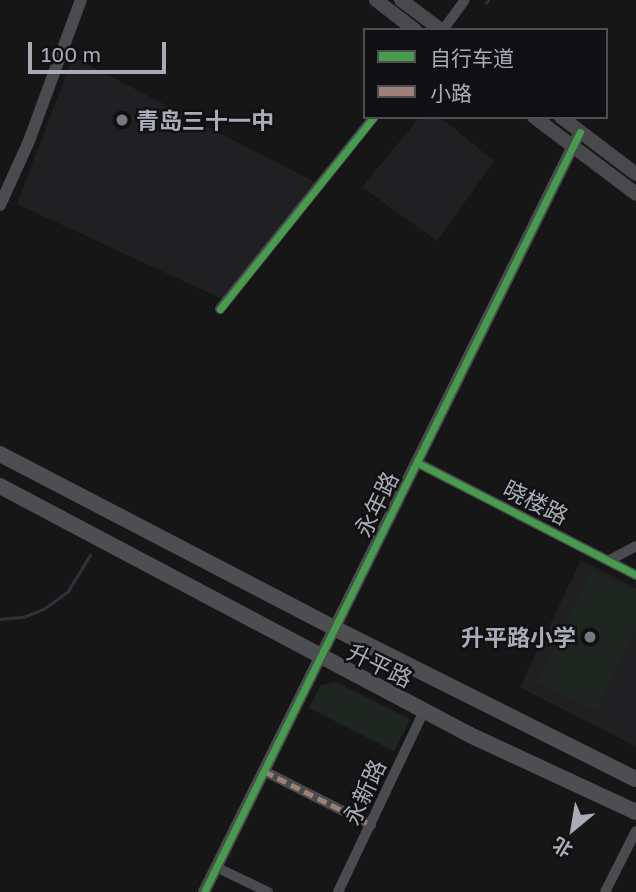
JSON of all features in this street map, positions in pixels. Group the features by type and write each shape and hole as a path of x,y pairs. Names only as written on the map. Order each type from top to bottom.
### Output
{"main road":[{"path":"376,0 412,28"},
{"path":"401,0 439,28"},
{"path":"537,119 636,194"},
{"path":"564,119 636,174"},
{"name":"升平路","path":"0,454 336,629 636,779"},
{"name":"升平路","path":"0,486 470,734 636,812"}],"street":[{"path":"0,205 29,141 80,0"},
{"path":"444,28 465,0"},
{"path":"220,309 372,119"},
{"name":"永年路","path":"204,892 580,132"},
{"name":"晓楼路","path":"418,463 636,575"},
{"path":"608,561 636,547"},
{"name":"永新路","path":"338,892 425,709"},
{"path":"264,771 370,825"},
{"path":"605,892 636,831"},
{"path":"216,867 268,892"}],"shaded area":[{"name":"青岛三十一中","path":"73,57 318,184 222,299 17,204"},
{"path":"418,119 442,119 494,161 437,241 362,187"},
{"name":"升平路小学","path":"581,560 636,588 636,747 520,687"},
{"path":"592,571 636,592 636,630 596,711 538,682"},
{"path":"336,682 410,719 394,751 309,708 321,685"}],"waterway":[{"path":"0,619 24,617 45,608 68,591 90,555"}],"marked path":[{"path":"264,771 371,825"}],"cycle path":[{"path":"220,309 372,119"},
{"path":"204,892 580,132"},
{"path":"418,463 636,575"}],"place":[{"name":"青岛三十一中","path":"122,120"},
{"name":"升平路小学","path":"590,637"}]}
